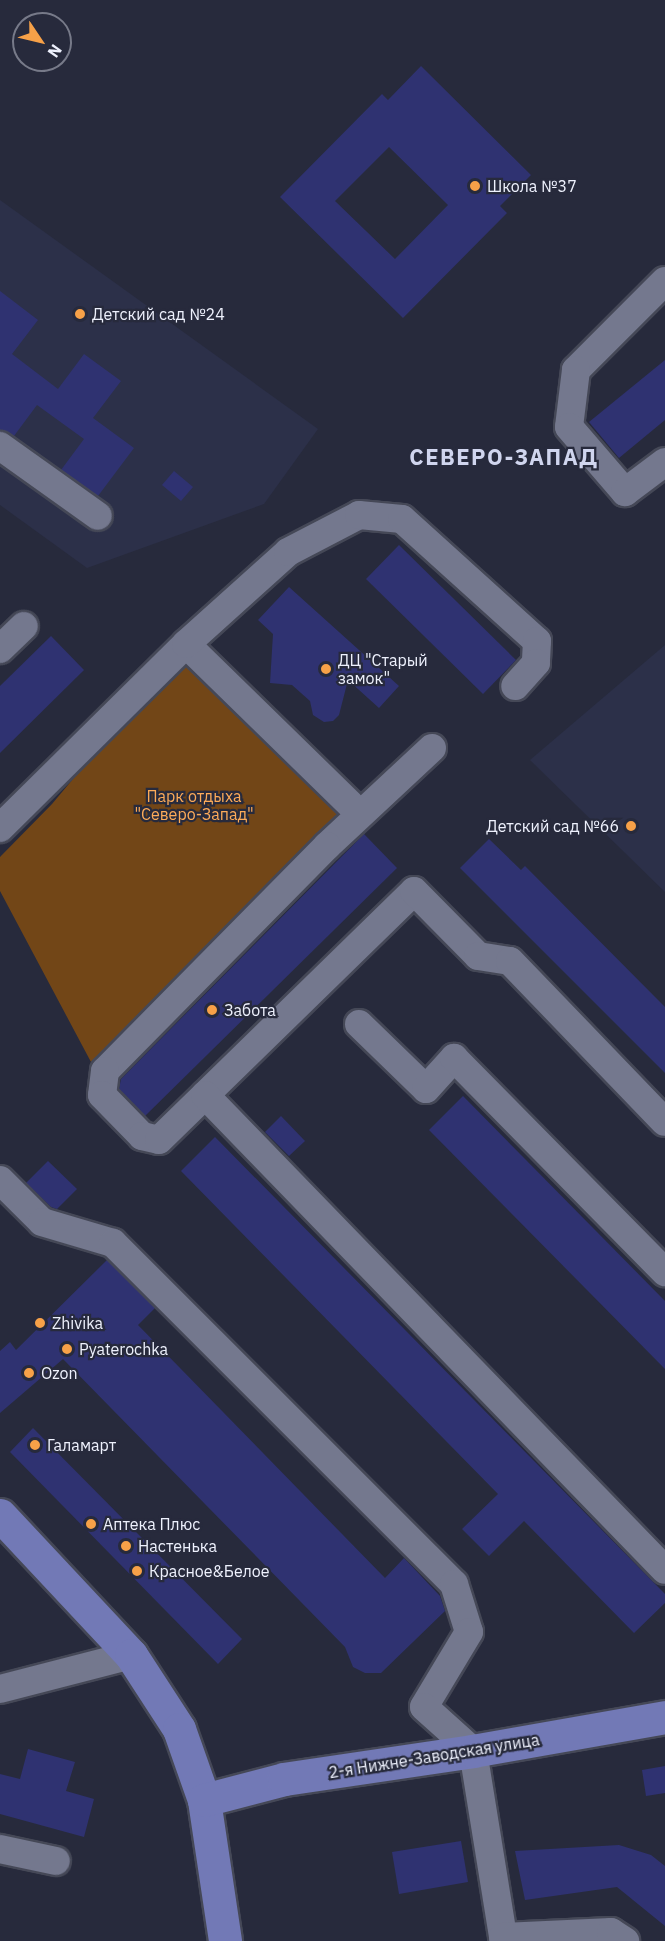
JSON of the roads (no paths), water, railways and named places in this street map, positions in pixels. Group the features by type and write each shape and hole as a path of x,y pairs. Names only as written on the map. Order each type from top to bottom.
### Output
{"main road":[{"path":"0,1515 132,1655 179,1729 204,1800 225,1941"},
{"name":"2-я Нижне-Заводская улица","path":"204,1800 284,1779 665,1717"}],"street":[{"path":"665,281 576,370 569,427 625,492 665,462"},
{"path":"0,446 98,516"},
{"path":"0,828 186,644 288,552 359,515 402,519 537,641 537,663 515,686"},
{"path":"0,649 24,626"},
{"path":"186,644 350,804"},
{"path":"432,748 327,846 105,1071 102,1095 142,1136 159,1140 414,891 478,956 510,961 665,1122"},
{"path":"359,1024 426,1089 454,1058 665,1272"},
{"path":"205,1095 665,1570"},
{"path":"0,1180 42,1222 113,1243 454,1584 469,1632 424,1707 473,1750 503,1937 612,1932 625,1941"},
{"path":"0,1689 132,1655"},
{"path":"0,1849 56,1861"}],"place":[{"name":"Школа №37","path":"475,186"},
{"name":"Детский сад №24","path":"80,314"},
{"name":"ДЦ \"Старый замок\"","path":"326,669"},
{"name":"Детский сад №66","path":"631,826"},
{"name":"Забота","path":"212,1010"},
{"name":"Zhivika","path":"40,1323"},
{"name":"Pyaterochka","path":"67,1349"},
{"name":"Ozon","path":"29,1373"},
{"name":"Галамарт","path":"35,1445"},
{"name":"Аптека Плюс","path":"91,1524"},
{"name":"Настенька","path":"126,1546"},
{"name":"Красное&Белое","path":"137,1571"}],"district":[{"name":"СЕВЕРО-ЗАПАД","path":"504,457"}],"park label":[{"name":"Парк отдыха \"Северо-Запад\"","path":"194,805"}]}
